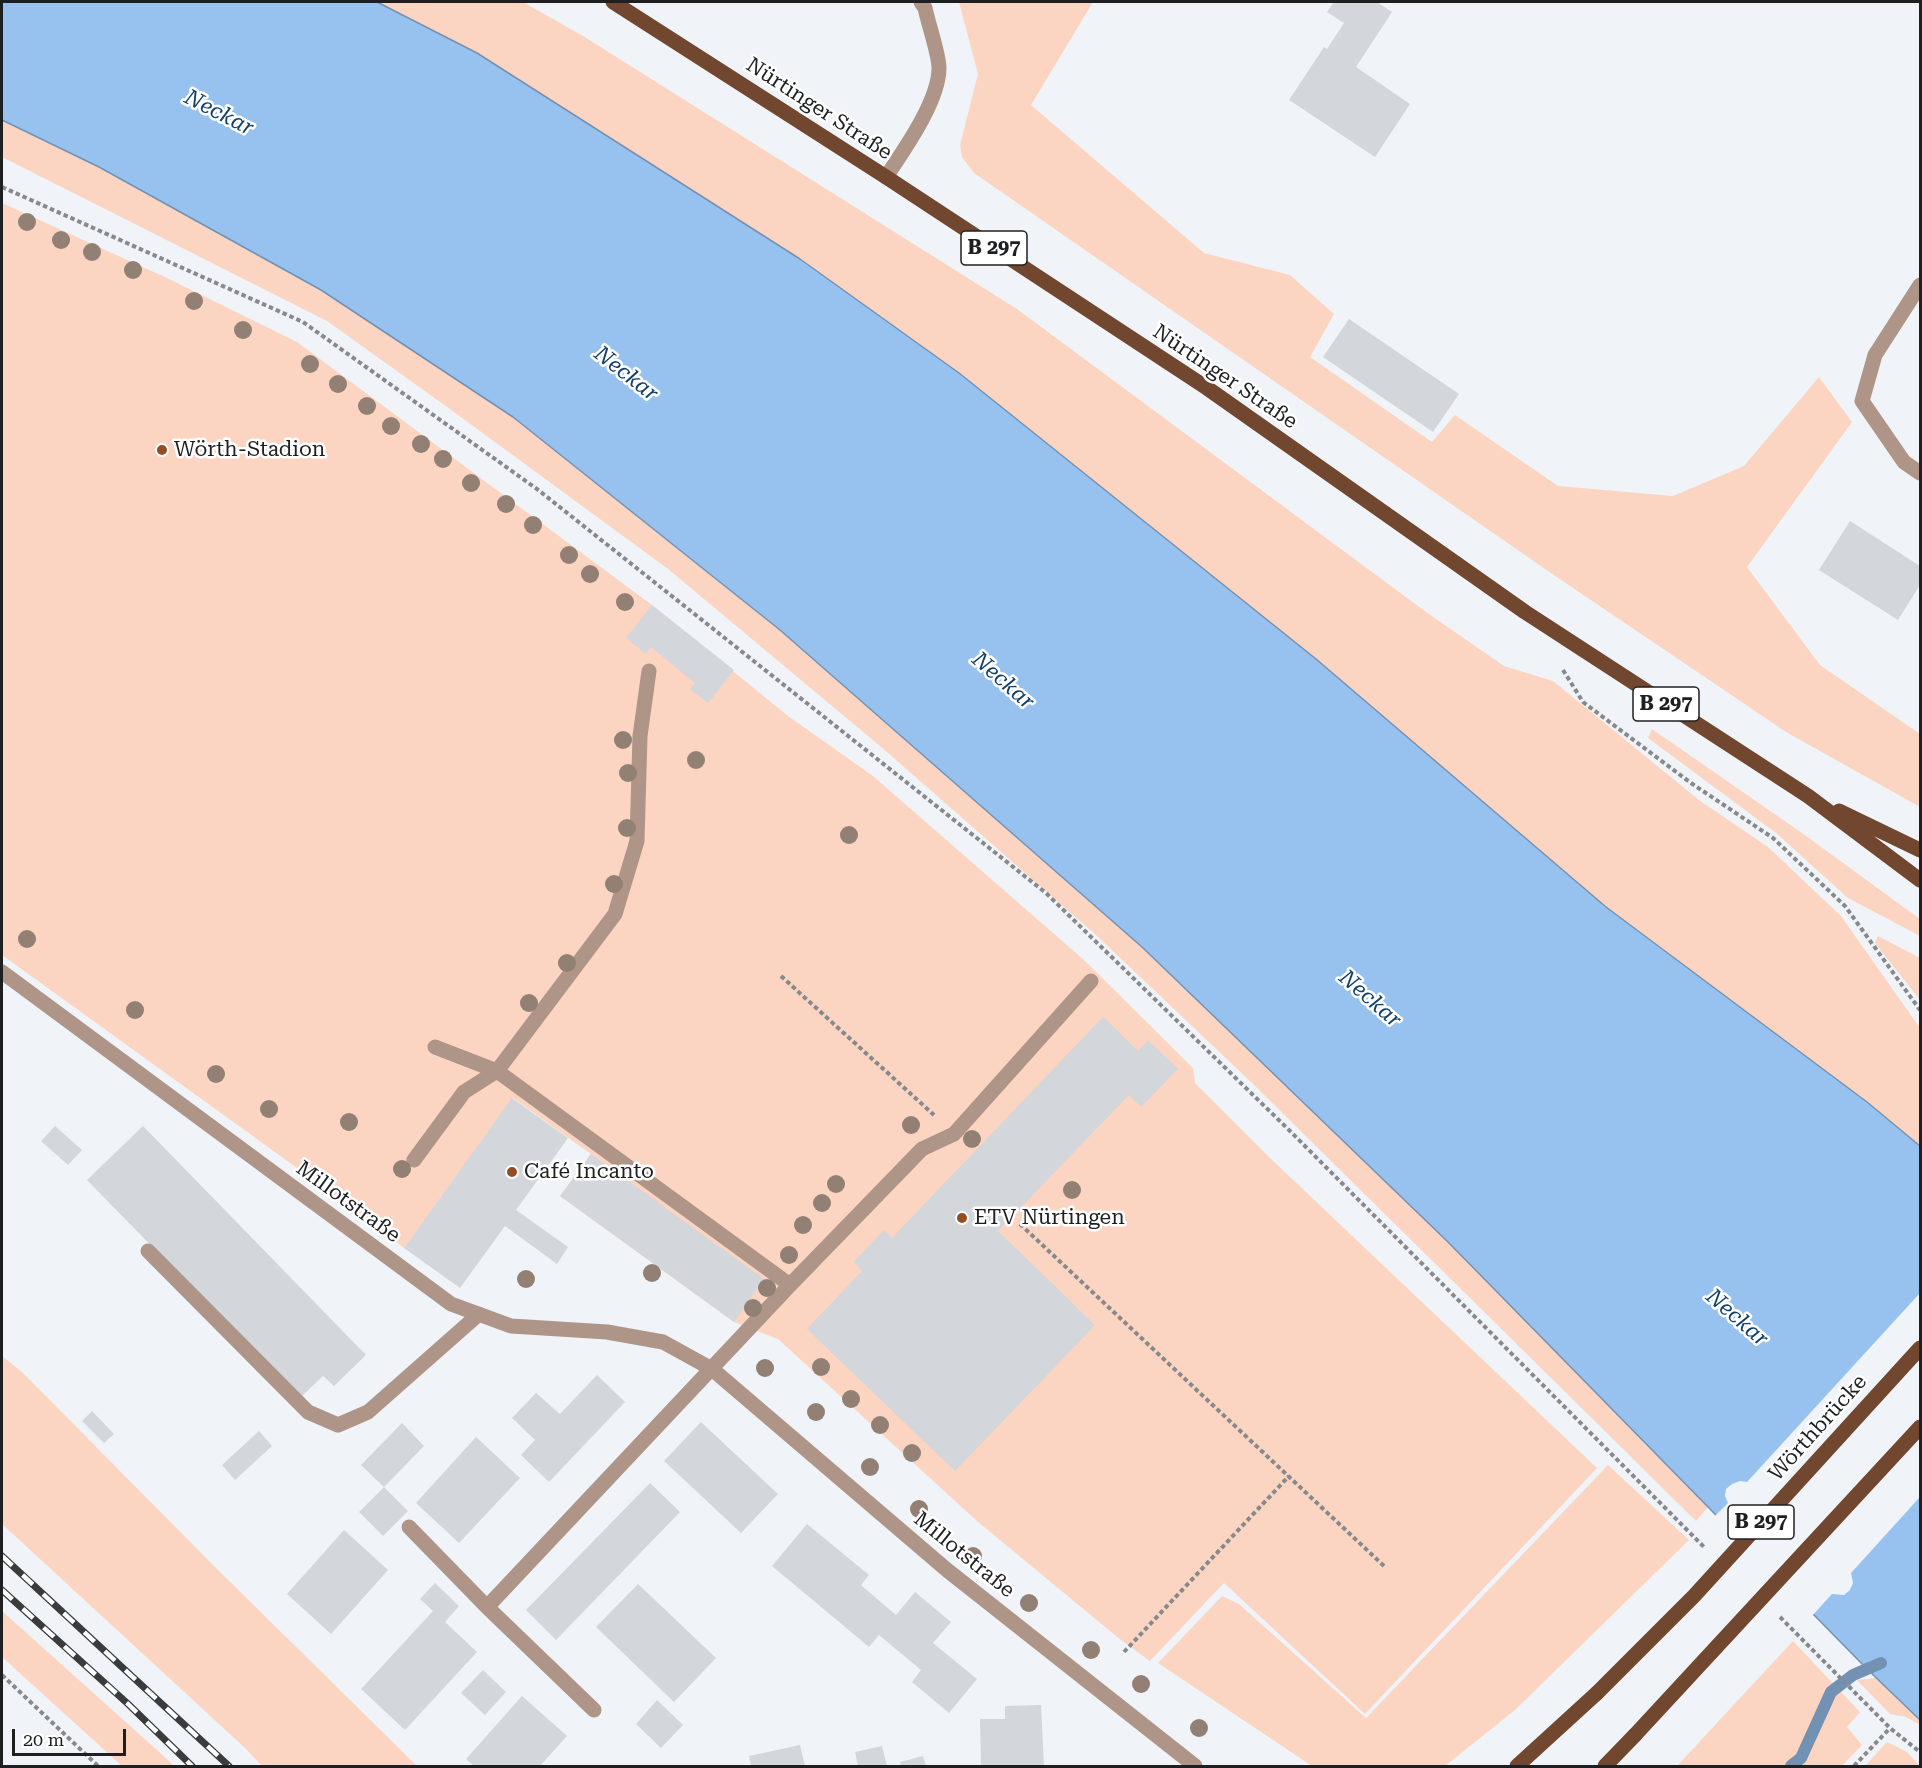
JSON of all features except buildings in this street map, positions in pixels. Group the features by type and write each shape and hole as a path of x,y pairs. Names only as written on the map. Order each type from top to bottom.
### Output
{"main road":[{"name":"Nürtinger Straße","path":"613,2 886,177 1207,388 1525,612 1808,796 1920,880"},
{"name":"Nürtinger Straße","path":"1808,796 1920,850"},
{"name":"Wörthbrücke","path":"1517,1767 1597,1693 1694,1596 1920,1348"},
{"name":"B 297","path":"1605,1767 1920,1427"}],"street":[{"path":"886,177 904,150 933,95 939,67 925,8 921,2"},
{"path":"1920,285 1875,355 1862,401 1904,462 1920,473"},
{"path":"414,1160 464,1092 497,1071 615,914 636,841 639,736 649,671"},
{"name":"Millotstraße","path":"2,972 451,1304 511,1326 607,1332 663,1342 712,1369 947,1570 1195,1767"},
{"path":"487,1607 790,1285 922,1149 954,1134 1091,981"},
{"path":"435,1047 497,1071 790,1285"},
{"path":"148,1251 308,1412 338,1425 368,1412 479,1314"},
{"path":"409,1527 487,1607 594,1710"}],"path":[{"path":"2,187 303,322 537,489 1037,885 1290,1131 1686,1530"},
{"path":"1557,662 1583,702 1691,783 1773,838 1845,906 1920,1010"},
{"path":"781,976 954,1134"},
{"path":"1020,1224 1384,1566"},
{"path":"1124,1652 1289,1476"},
{"path":"1798,1633 1890,1728 1920,1752"},
{"path":"2,1675 98,1767"},
{"path":"1854,1767 1890,1728"}],"shaded area":[{"path":"377,2 523,2 583,36 1017,309 1426,612 1504,666 1553,681 1699,800 1768,847 1841,916 1920,1028 1920,1146 1867,1102 1606,907 959,373 800,259 477,53"},
{"path":"959,2 1093,2 1031,105 1204,253 1290,275 1334,314 1310,357 1432,442 1455,415 1558,486 1673,496 1744,466 1819,377 1852,422 1747,567 1820,665 1920,734 1920,807 1786,732 1545,569 974,173 962,157 960,145 978,74"},
{"path":"2,120 99,167 321,290 513,417 780,630 1142,947 1448,1242 1708,1507 1696,1521 1250,1081 1096,935 880,746 668,569 327,321 2,157"},
{"path":"2,203 167,278 297,342 652,605 788,716 873,776 1084,960 1193,1068 1195,1083 1269,1157 1597,1468 1365,1714 1224,1583 1150,1661 1121,1640 978,1522 778,1339 734,1322 560,1196 591,1154 513,1098 404,1248 365,1217 2,955"},
{"path":"1652,729 1802,833 1920,919 1920,936 1848,898 1776,833 1648,738"},
{"path":"1878,936 1920,958 1920,1000 1875,943"},
{"path":"2,1356 22,1372 417,1766 262,1766 2,1524"},
{"path":"1608,1465 1689,1540 1515,1710 1445,1766 1312,1766 1158,1663 1222,1596 1239,1604 1366,1718"},
{"path":"2,1611 174,1766 122,1766 2,1657"},
{"path":"1793,1641 1860,1712 1847,1727 1862,1745 1842,1766 1677,1766"},
{"path":"1876,1678 1920,1720 1920,1725 1906,1717 1890,1714 1857,1680"},
{"path":"1887,1742 1907,1752 1920,1766 1865,1766"}],"water":[{"name":"Neckar","path":"2,2 377,2 477,53 800,259 959,373 1316,659 1606,907 1867,1102 1920,1146 1920,1720 1867,1669 1448,1242 1142,947 780,630 513,417 321,290 99,167 2,120"}],"pier":[{"path":"1920,1293 1920,1497 1851,1573 1853,1583 1850,1590 1844,1595 1832,1594 1811,1617 1714,1517 1728,1503 1725,1496 1726,1489 1740,1481 1747,1482"}],"waterway":[{"path":"1791,1766 1801,1758 1831,1692 1853,1675 1881,1663"}],"railway":[{"path":"2,1556 229,1766"},
{"path":"2,1590 127,1703 192,1766"}],"place":[{"name":"Wörth-Stadion","path":"162,450"},
{"name":"Café Incanto","path":"512,1172"},
{"name":"ETV Nürtingen","path":"962,1218"}]}
